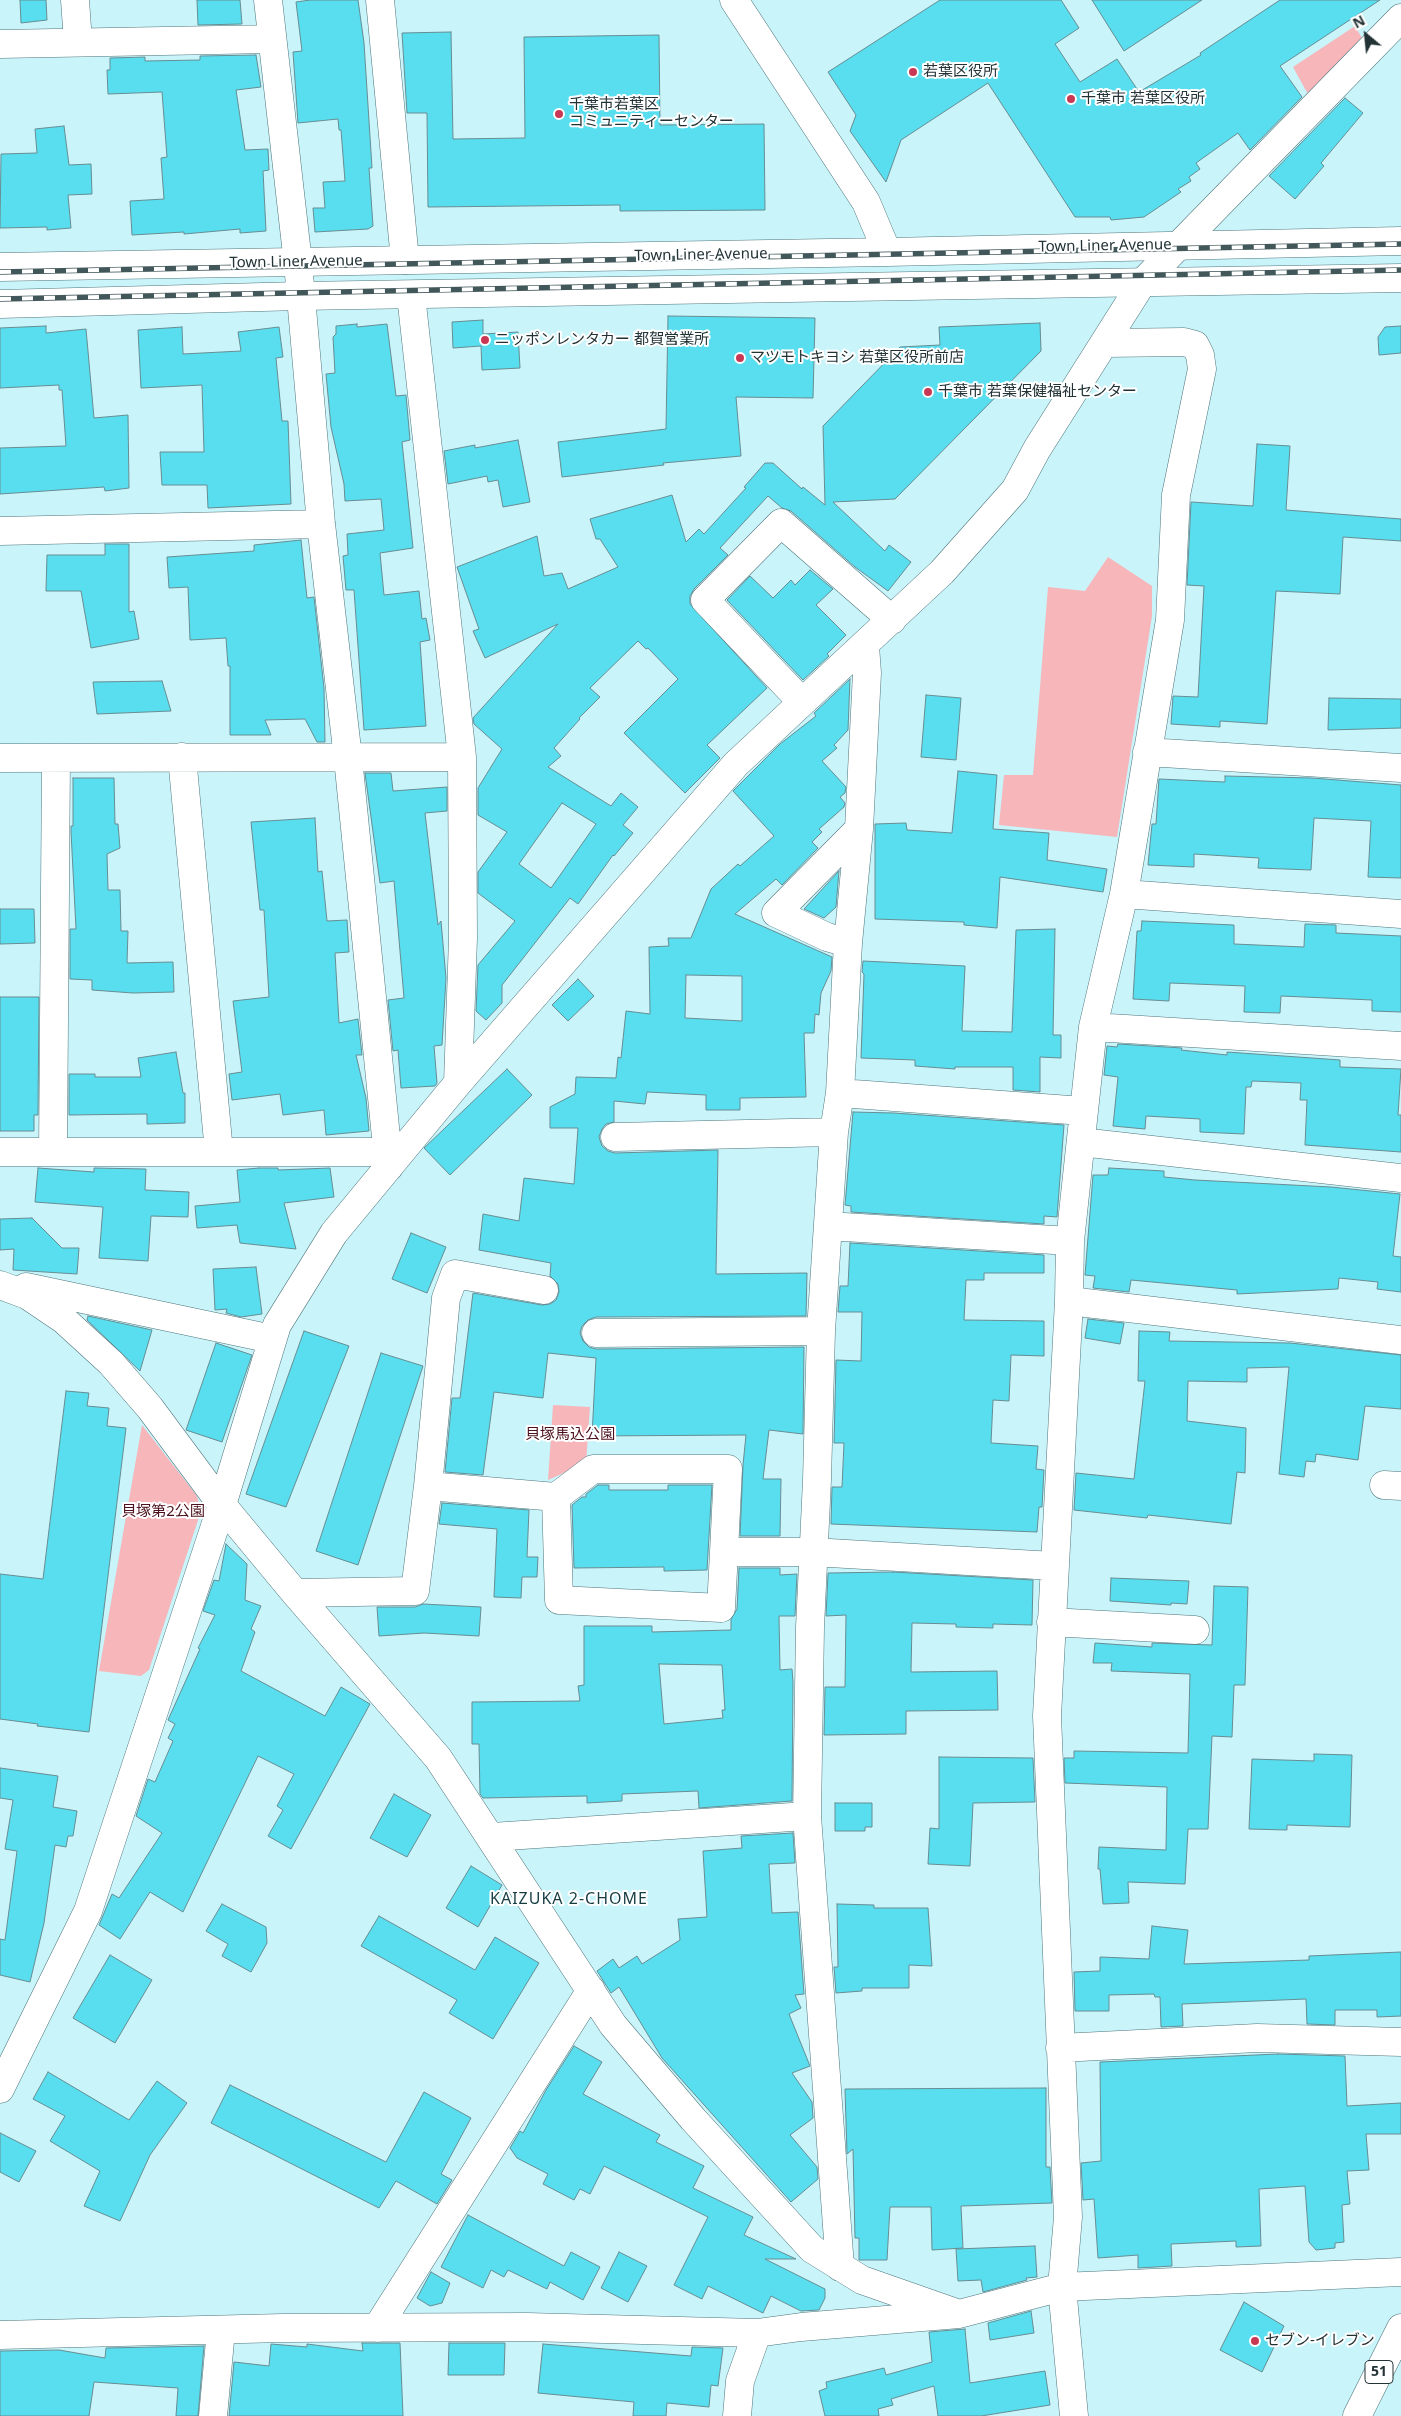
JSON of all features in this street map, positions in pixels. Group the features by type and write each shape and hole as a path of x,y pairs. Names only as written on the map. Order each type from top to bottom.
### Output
{"main road":[{"path":"74,0 78,42"},
{"path":"268,0 298,263 320,524 348,758 388,1160"},
{"path":"380,0 405,260"},
{"path":"734,0 866,202 887,252"},
{"path":"0,2089 88,1911 222,1505 277,1325 334,1233 388,1160 458,1083 736,764 865,646 942,572 1015,490 1037,449 1142,283 1401,18"},
{"path":"0,44 272,39"},
{"name":"Town Liner Avenue","path":"0,267 887,252 1401,240"},
{"path":"0,304 300,296 1401,278"},
{"path":"411,295 462,757 463,938 458,1083"},
{"path":"1074,2416 1062,2287 1068,2217 1046,1716 1070,1301 1070,1241 1093,1027 1124,894 1170,620 1176,495 1202,369 1200,355 1195,345 1190,343 1105,343"},
{"path":"802,702 705,600 781,523 892,620"},
{"path":"0,531 320,524"},
{"path":"840,2267 807,1816 812,1552 817,1480 821,1331 834,1132 840,1094 848,943 859,829 867,673 865,646"},
{"path":"1147,752 1401,768"},
{"path":"182,757 219,1152"},
{"path":"0,758 462,757"},
{"path":"53,1152 56,758"},
{"path":"848,943 828,937 776,914 859,829"},
{"path":"1124,894 1401,914"},
{"path":"1093,1027 1401,1046"},
{"path":"840,1094 1083,1112"},
{"path":"615,1137 834,1132"},
{"path":"1081,1142 1401,1178"},
{"path":"0,1152 219,1152 388,1160"},
{"path":"828,1226 1070,1241"},
{"path":"295,1593 415,1591 428,1486 446,1298 455,1274 544,1290"},
{"path":"0,1283 272,1339"},
{"path":"0,1283 27,1295 64,1320 111,1363 150,1408 222,1505 295,1593 438,1758 492,1836 613,2024 693,2119 812,2249 862,2280 959,2314"},
{"path":"1070,1301 1401,1340"},
{"path":"596,1333 821,1331"},
{"path":"428,1486 556,1497 593,1469 728,1468 721,1608 558,1600 556,1497"},
{"path":"724,1552 812,1552 1054,1566"},
{"path":"1051,1622 1195,1630"},
{"path":"492,1836 807,1816"},
{"path":"377,2328 591,1990"},
{"path":"1060,2048 1257,2038 1401,2042"},
{"path":"0,2335 527,2326 757,2333 802,2327 959,2314 1062,2287 1401,2272"},
{"name":"51","path":"1357,2416 1401,2328"},
{"path":"213,2416 221,2330"},
{"path":"737,2416 740,2381 757,2333"}],"green space":[{"path":"1355,26 1363,40 1309,96 1293,67"},
{"path":"1108,557 1152,586 1152,616 1117,837 999,825 1004,775 1033,775 1048,587 1085,591"},
{"name":"貝塚馬込公園","path":"553,1405 590,1407 586,1463 548,1480"},
{"name":"貝塚第2公園","path":"142,1425 197,1496 201,1511 149,1670 141,1676 99,1671"}],"building":[{"path":"20,0 46,0 47,20 21,23"},
{"path":"197,0 240,0 242,24 198,25"},
{"path":"310,0 358,0 364,43 372,168 369,168 373,226 368,229 315,232 313,208 325,208 323,182 345,181 341,130 339,130 338,119 298,123 293,52 302,51 296,2"},
{"path":"940,0 1061,0 1079,28 1055,44 1080,82 1117,59 1139,92 1201,55 1200,53 1280,0 1380,0 1280,66 1302,97 1250,150 1238,133 1196,163 1200,169 1189,177 1191,181 1178,189 1181,192 1144,217 1111,220 1110,217 1075,217 988,83 901,140 886,182 850,131 856,115 828,72"},
{"path":"1092,0 1202,0 1124,51"},
{"path":"451,32 453,139 525,138 524,37 659,35 660,125 764,124 765,210 620,211 620,205 428,207 427,113 407,113 402,33"},
{"path":"256,55 261,87 236,90 245,150 268,149 269,170 263,171 266,231 240,233 240,229 184,234 184,232 132,235 130,201 164,199 161,158 167,157 162,92 108,94 107,70 110,70 110,58 145,57 145,61 200,60 200,56"},
{"path":"1345,98 1363,113 1321,163 1324,166 1295,199 1269,176"},
{"path":"64,126 69,165 91,164 92,194 68,195 71,228 47,230 47,227 0,228 1,154 37,153 35,129"},
{"name":"マツモトキヨシ 若葉区役所前店","path":"668,316 815,318 813,398 736,397 741,456 663,463 664,465 562,477 558,442 666,429"},
{"name":"ニッポンレンタカー 都賀営業所","path":"483,320 483,334 518,332 520,368 482,370 481,346 453,348 452,322"},
{"path":"1040,323 1041,351 895,499 833,502 885,551 889,545 911,562 888,591 855,567 791,511 782,508 768,496 720,548 728,555 694,589 690,596 690,604 767,688 707,745 720,758 685,793 624,733 678,679 648,648 646,649 638,641 590,688 600,697 579,718 554,748 561,756 548,767 611,806 621,793 638,807 623,825 633,833 613,855 578,904 570,898 502,985 502,1003 486,1020 476,1011 478,965 515,921 478,893 478,872 507,832 478,815 478,788 502,749 474,724 473,718 558,624 485,658 473,631 479,629 457,567 537,536 544,576 562,573 568,589 618,567 600,539 596,539 590,519 672,495 686,542 699,529 704,534 746,488 744,487 765,463 773,463 802,489 803,487 825,505 823,426 900,347 940,345 939,327","holes":["562,803 596,824 551,888 519,864"]},
{"path":"357,324 357,327 387,324 396,396 406,395 410,440 402,442 413,548 380,553 384,595 419,591 422,619 426,618 430,640 420,642 426,726 364,730 354,590 346,590 343,556 348,555 347,534 384,530 381,499 345,501 344,484 331,427 326,374 335,373 333,337 336,334 336,326"},
{"path":"46,326 46,333 86,329 94,418 128,415 129,488 105,491 104,487 0,494 0,448 66,446 62,390 59,390 59,385 0,388 0,328"},
{"path":"1401,326 1401,353 1379,355 1378,337 1385,327"},
{"path":"182,327 183,354 241,351 238,332 279,327 283,357 276,358 282,421 288,421 291,504 208,508 207,485 162,485 160,452 204,452 202,385 141,388 138,330"},
{"path":"518,440 530,502 503,507 498,480 488,482 487,476 448,484 444,451 475,445 475,448"},
{"path":"1257,444 1290,446 1286,510 1401,519 1401,541 1343,537 1340,594 1276,591 1267,724 1220,721 1220,727 1171,724 1173,696 1198,697 1204,586 1187,585 1191,502 1253,506"},
{"path":"301,540 307,598 314,597 324,688 325,742 317,742 305,719 265,720 271,735 230,735 230,666 228,666 226,638 190,640 188,587 169,588 167,557 254,551 254,545"},
{"path":"105,544 129,544 129,612 134,611 139,639 91,648 81,591 46,591 47,555 105,555"},
{"path":"810,570 833,589 816,605 846,635 827,654 829,656 803,680 727,600 750,576 773,598 791,580 795,585"},
{"path":"850,679 848,730 834,745 837,748 822,761 846,787 845,793 840,797 845,803 844,807 819,829 822,832 812,842 818,848 782,885 776,879 735,914 832,957 831,971 821,993 819,1015 815,1014 814,1033 804,1033 806,1097 740,1098 740,1110 706,1110 706,1095 647,1092 645,1104 614,1101 614,1122 606,1124 599,1137 602,1146 608,1151 615,1153 718,1150 716,1274 807,1273 806,1316 596,1317 588,1320 582,1326 580,1333 583,1341 589,1347 596,1349 804,1347 803,1434 769,1430 763,1479 781,1479 780,1536 740,1536 746,1435 592,1436 596,1358 548,1353 543,1398 494,1392 483,1475 445,1472 452,1398 460,1398 473,1293 542,1305 550,1304 556,1300 559,1292 558,1284 550,1276 551,1263 479,1250 483,1214 519,1221 524,1178 574,1184 578,1128 550,1128 550,1107 575,1094 576,1077 616,1078 618,1057 621,1058 626,1011 650,1014 649,947 669,946 668,938 691,938 711,889 738,864 740,866 774,836 733,791 780,744 816,716 814,713","holes":["686,975 742,976 742,1021 685,1018"]},
{"path":"162,681 171,711 97,714 93,682"},
{"path":"926,695 961,698 956,760 921,757"},
{"path":"1329,698 1401,699 1401,728 1328,730"},
{"path":"958,771 997,775 993,829 1049,833 1047,860 1107,869 1103,892 1000,877 997,928 964,925 964,922 875,919 875,824 906,823 907,830 952,833"},
{"path":"365,773 391,773 393,791 447,787 447,811 425,813 438,925 441,921 446,978 442,1045 434,1046 437,1083 435,1086 401,1088 398,1050 393,1051 388,1000 404,998 394,881 380,883"},
{"path":"1225,776 1312,778 1401,785 1401,878 1368,877 1371,821 1314,818 1311,870 1258,868 1259,858 1194,854 1194,867 1148,865 1152,824 1156,824 1159,779 1225,782"},
{"path":"73,778 114,778 115,824 118,824 120,848 107,854 108,890 120,890 121,931 128,931 127,963 173,962 174,992 133,993 92,990 92,980 70,979 70,929 76,929 71,832 71,826 73,826"},
{"path":"315,818 318,872 322,871 327,921 347,920 349,952 335,953 339,1023 358,1019 362,1055 356,1055 366,1098 369,1131 326,1135 324,1110 283,1115 280,1094 232,1100 229,1074 242,1072 233,1001 269,997 264,910 260,910 251,822"},
{"path":"839,871 836,907 824,918 804,909"},
{"path":"0,909 34,909 35,943 0,944"},
{"path":"1142,921 1234,925 1234,944 1304,947 1305,924 1336,925 1336,933 1401,936 1401,1012 1372,1011 1372,1000 1281,996 1280,1013 1244,1012 1245,986 1170,983 1169,1001 1133,999 1137,931 1141,931"},
{"path":"1055,929 1053,1035 1061,1035 1061,1058 1040,1057 1040,1092 1013,1090 1013,1067 955,1067 955,1069 915,1066 915,1060 861,1058 863,961 965,966 962,1031 1012,1032 1016,930"},
{"path":"578,979 594,996 568,1021 552,1005"},
{"path":"0,997 39,997 38,1115 34,1115 34,1131 0,1131"},
{"path":"1118,1044 1182,1048 1181,1050 1227,1055 1227,1052 1340,1060 1340,1067 1401,1069 1398,1115 1401,1115 1401,1152 1305,1145 1307,1100 1300,1100 1301,1083 1252,1081 1251,1087 1246,1087 1244,1134 1200,1132 1200,1119 1146,1116 1145,1129 1113,1126 1118,1077 1104,1075 1107,1046 1117,1047"},
{"path":"176,1052 183,1093 185,1093 185,1123 147,1124 147,1114 69,1115 69,1074 95,1074 95,1077 141,1077 138,1058"},
{"path":"507,1069 532,1095 450,1175 424,1148"},
{"path":"853,1112 894,1113 1064,1125 1057,1217 1044,1216 1044,1224 851,1212 851,1206 845,1205"},
{"path":"38,1168 94,1172 94,1168 146,1169 145,1190 189,1192 188,1217 151,1216 148,1261 99,1258 103,1207 35,1202"},
{"path":"278,1168 278,1170 330,1168 334,1197 284,1203 296,1249 240,1243 237,1225 197,1228 195,1206 240,1202 237,1170"},
{"path":"1109,1168 1164,1171 1164,1177 1195,1180 1331,1187 1400,1194 1393,1256 1401,1257 1401,1292 1377,1289 1378,1282 1339,1278 1338,1289 1237,1294 1237,1290 1131,1280 1129,1292 1093,1288 1095,1276 1085,1275 1093,1175 1108,1175"},
{"path":"32,1218 62,1248 79,1248 77,1274 13,1270 14,1249 0,1250 0,1219"},
{"path":"411,1233 446,1247 427,1293 392,1279"},
{"path":"850,1243 1044,1255 1044,1273 984,1273 984,1280 966,1280 964,1320 1044,1321 1044,1356 1011,1355 1009,1401 993,1400 991,1443 1038,1446 1036,1469 1044,1470 1042,1507 1039,1507 1037,1532 831,1524 832,1487 842,1487 844,1443 834,1443 836,1360 861,1361 862,1312 838,1312 840,1286 848,1286"},
{"path":"256,1267 262,1314 241,1317 226,1313 227,1309 215,1310 213,1269"},
{"path":"88,1316 152,1330 140,1371 87,1320"},
{"path":"1088,1319 1124,1323 1120,1344 1085,1338"},
{"path":"304,1331 349,1346 286,1507 246,1494"},
{"path":"1139,1331 1170,1332 1169,1341 1290,1343 1401,1355 1401,1409 1365,1406 1358,1460 1316,1454 1315,1462 1306,1461 1304,1477 1279,1474 1289,1367 1247,1368 1247,1382 1188,1381 1187,1421 1246,1428 1245,1473 1237,1472 1231,1524 1148,1515 1147,1518 1074,1510 1076,1473 1134,1479 1145,1381 1138,1381"},
{"path":"216,1343 252,1355 222,1442 186,1430"},
{"path":"381,1353 423,1366 358,1565 316,1551"},
{"path":"66,1391 89,1393 87,1406 109,1408 107,1426 126,1428 89,1732 37,1726 38,1724 0,1719 0,1574 43,1579"},
{"path":"598,1485 609,1485 609,1490 668,1490 668,1485 712,1485 707,1570 664,1571 664,1567 574,1568 572,1505 582,1497 586,1497 586,1494"},
{"path":"442,1503 529,1510 527,1557 538,1557 537,1577 522,1577 521,1598 494,1597 497,1529 439,1524"},
{"path":"226,1544 247,1564 245,1600 261,1606 251,1629 255,1632 241,1671 325,1716 341,1687 370,1704 291,1849 268,1836 283,1810 277,1806 294,1774 258,1756 183,1912 150,1892 120,1939 99,1925 112,1894 119,1898 162,1833 136,1816 148,1779 155,1782 173,1741 168,1738 175,1724 168,1720 200,1649 198,1648 215,1615 203,1611 214,1580 219,1581"},
{"path":"739,1568 780,1568 780,1575 797,1574 795,1616 779,1616 780,1670 792,1669 793,1682 792,1801 699,1808 698,1791 622,1794 622,1801 587,1803 587,1796 483,1798 480,1794 479,1744 472,1744 472,1702 580,1701 578,1686 584,1685 584,1626 652,1626 652,1632 731,1630 731,1619 737,1609","holes":["659,1664 722,1665 725,1710 722,1710 723,1718 664,1724"]},
{"path":"893,1572 1033,1580 1032,1625 993,1624 993,1628 956,1627 956,1624 912,1623 911,1672 997,1671 998,1710 906,1711 906,1734 824,1735 825,1687 845,1687 846,1615 826,1616 828,1573"},
{"path":"1111,1578 1189,1581 1187,1604 1171,1603 1171,1605 1110,1601"},
{"path":"1214,1586 1248,1587 1245,1685 1234,1685 1232,1737 1212,1736 1208,1829 1188,1829 1185,1884 1128,1882 1129,1903 1103,1904 1100,1869 1098,1869 1099,1847 1166,1850 1167,1787 1065,1783 1064,1758 1074,1758 1074,1751 1188,1753 1190,1674 1111,1671 1112,1663 1093,1663 1095,1643 1152,1647 1152,1643 1212,1645"},
{"path":"423,1604 481,1607 479,1636 424,1633 379,1636 377,1607 415,1607"},
{"path":"1314,1754 1352,1755 1350,1827 1287,1825 1287,1830 1249,1829 1252,1759 1314,1761"},
{"path":"939,1757 1033,1758 1035,1802 973,1803 970,1866 928,1864 930,1828 939,1829"},
{"path":"0,1768 58,1776 53,1807 77,1811 73,1836 68,1836 66,1847 55,1845 44,1923 30,1982 0,1975 0,1939 5,1940 17,1851 5,1849 13,1800 0,1798"},
{"path":"394,1794 431,1815 407,1857 370,1838"},
{"path":"835,1803 872,1803 872,1827 865,1827 865,1831 835,1831"},
{"path":"793,1833 795,1863 769,1864 772,1913 798,1912 804,1994 795,1995 801,2008 789,2014 810,2066 792,2073 812,2102 813,2118 790,2135 817,2167 818,2179 791,2202 662,2058 619,1987 611,1993 597,1971 613,1959 619,1968 637,1956 642,1964 680,1940 678,1919 707,1917 703,1851 742,1848 741,1836"},
{"path":"471,1866 502,1885 478,1927 446,1908"},
{"path":"222,1904 266,1927 267,1943 251,1972 222,1956 228,1944 206,1931"},
{"path":"837,1904 874,1905 874,1908 928,1908 932,1966 909,1965 909,1988 862,1988 862,1991 836,1993 834,1967 838,1967"},
{"path":"379,1916 475,1970 495,1937 539,1963 493,2039 449,2013 457,2000 361,1946"},
{"path":"1152,1926 1188,1930 1184,1964 1309,1960 1309,1956 1401,1952 1401,2016 1377,2017 1377,2010 1335,2010 1335,2025 1307,2024 1306,1999 1182,2004 1183,2026 1161,2027 1160,1997 1155,1997 1154,1994 1109,1995 1109,2011 1075,2011 1074,1972 1100,1971 1100,1957 1149,1959"},
{"path":"110,1955 152,1980 115,2043 73,2018"},
{"path":"574,2046 602,2062 583,2094 660,2135 656,2142 704,2166 693,2188 753,2217 744,2235 796,2259 765,2259 825,2289 825,2298 819,2310 801,2311 771,2296 763,2313 708,2286 702,2299 674,2285 708,2217 604,2166 590,2194 580,2189 574,2200 543,2184 548,2174 517,2158 510,2148 520,2131 523,2133 546,2090"},
{"path":"1278,2054 1345,2056 1347,2106 1401,2103 1401,2134 1366,2134 1369,2170 1347,2171 1350,2204 1342,2205 1344,2242 1335,2243 1335,2248 1316,2250 1309,2242 1305,2186 1259,2189 1261,2246 1236,2247 1236,2241 1171,2244 1172,2266 1138,2268 1138,2255 1098,2258 1094,2199 1083,2200 1081,2163 1101,2161 1100,2062"},
{"path":"48,2072 129,2120 157,2081 187,2103 150,2155 120,2221 84,2206 100,2171 50,2141 65,2116 33,2099"},
{"path":"230,2085 386,2162 424,2092 471,2118 441,2174 452,2180 437,2204 396,2181 379,2208 211,2123"},
{"path":"1046,2088 1046,2167 1050,2167 1052,2203 961,2206 963,2248 932,2250 931,2207 890,2207 887,2260 859,2260 859,2238 855,2238 853,2149 847,2154 845,2089"},
{"path":"0,2133 36,2151 19,2182 0,2172"},
{"path":"468,2215 564,2266 571,2252 600,2267 583,2300 550,2282 547,2289 508,2270 504,2277 491,2270 483,2288 441,2267"},
{"path":"1035,2246 1037,2277 1026,2278 1027,2280 983,2292 981,2280 958,2281 956,2249"},
{"path":"619,2252 647,2266 628,2302 601,2288"},
{"path":"431,2272 450,2283 442,2303 430,2306 417,2298"},
{"path":"1244,2302 1284,2326 1262,2372 1220,2350"},
{"path":"1031,2311 1034,2333 990,2340 988,2323"},
{"path":"965,2329 970,2383 1045,2371 1050,2405 981,2416 938,2416 934,2386 891,2399 893,2405 878,2409 879,2416 825,2416 819,2391 827,2388 826,2382 884,2368 886,2375 932,2362 929,2332"},
{"path":"362,2343 400,2343 403,2416 229,2416 234,2362 269,2366 271,2344 307,2347 307,2344 363,2351"},
{"path":"449,2343 505,2343 504,2375 448,2375"},
{"path":"543,2344 691,2356 692,2347 723,2348 718,2386 711,2385 709,2407 667,2403 666,2416 633,2416 634,2402 538,2393"},
{"path":"204,2346 198,2416 176,2416 178,2388 94,2382 89,2416 0,2416 0,2351 59,2350 105,2358 106,2348"}],"railway":[{"path":"0,272 1401,244"},
{"path":"0,299 1401,270"}],"place":[{"name":"若葉区役所","path":"913,72"},
{"name":"千葉市 若葉区役所","path":"1071,99"},
{"name":"千葉市若葉区 コミュニティーセンター","path":"559,114"},
{"name":"ニッポンレンタカー 都賀営業所","path":"485,340"},
{"name":"マツモトキヨシ 若葉区役所前店","path":"740,358"},
{"name":"千葉市 若葉保健福祉センター","path":"928,392"},
{"name":"セブン-イレブン","path":"1255,2341"}],"district":[{"name":"KAIZUKA 2-CHOME","path":"569,1899"}]}
